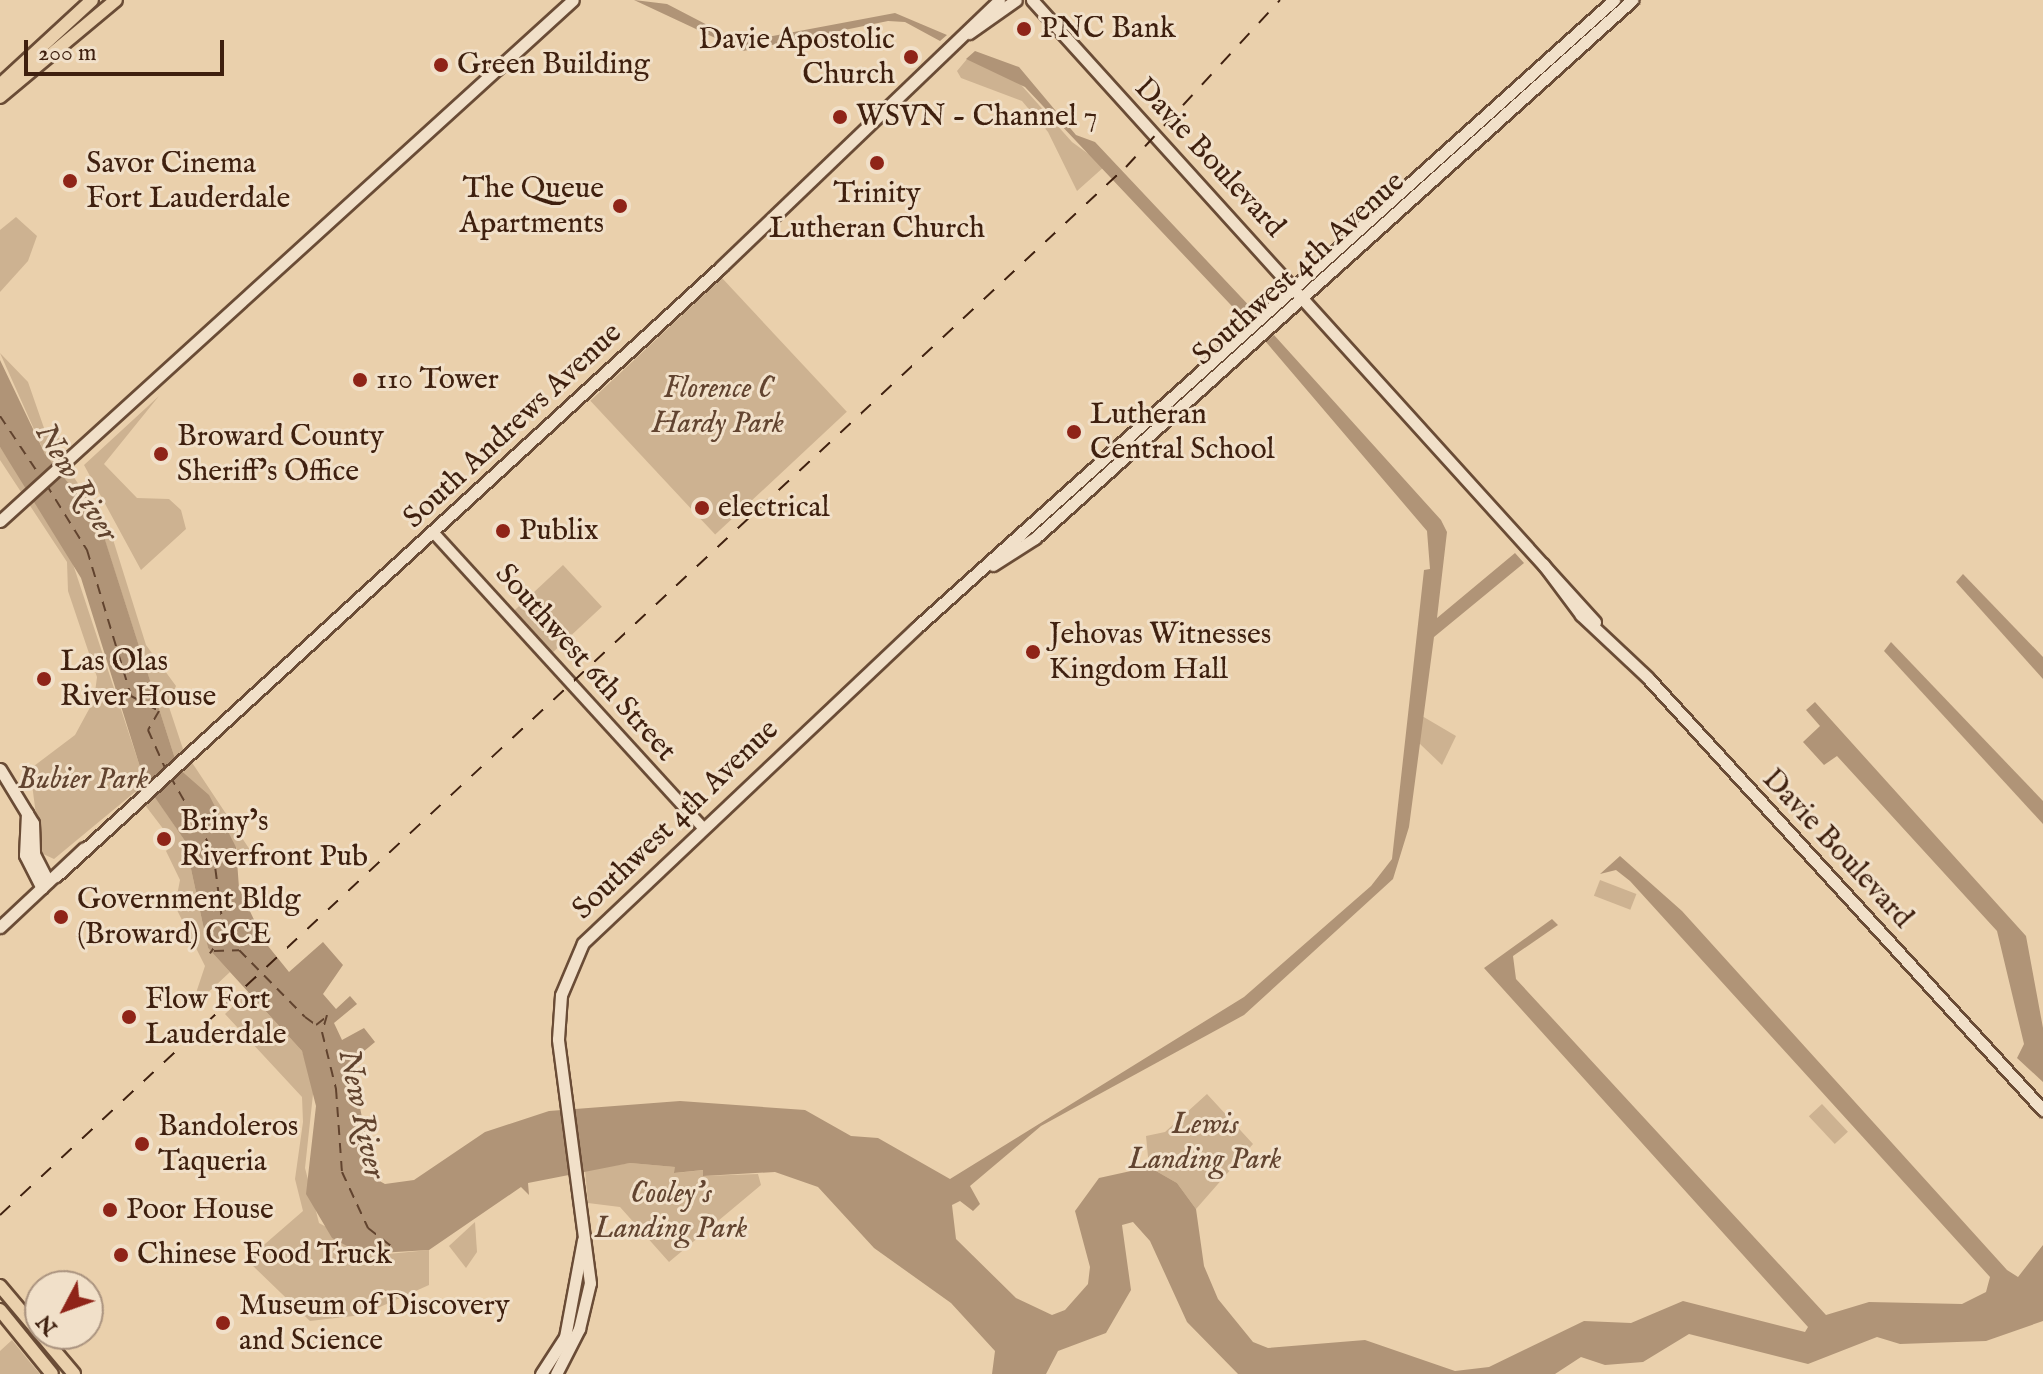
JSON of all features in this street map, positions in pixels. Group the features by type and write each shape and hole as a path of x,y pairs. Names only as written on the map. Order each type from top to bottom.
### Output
{"main road":[{"path":"0,85 92,0"},
{"path":"0,97 116,0"},
{"path":"0,521 573,0"},
{"name":"South Andrews Avenue","path":"0,927 433,532 969,33 999,0"},
{"name":"South Andrews Avenue","path":"969,33 1016,0"},
{"name":"Davie Boulevard","path":"1032,0 1300,292 1543,564 1547,578 1595,622 2043,1110"},
{"name":"Southwest 4th Avenue","path":"556,1373 579,1329 590,1283 560,1067 561,995 583,943 701,826 993,565 1035,538 1614,0"},
{"name":"Southwest 4th Avenue","path":"1300,292 1632,0"},
{"path":"0,769 27,813 48,882"},
{"path":"541,1374 565,1337 583,1232"},
{"path":"0,1286 74,1374"},
{"path":"0,1310 52,1374"}],"street":[{"name":"Southwest 6th Street","path":"433,532 701,826"}],"green space":[{"path":"967,59 1013,76 1072,142 1105,166 1077,191 1048,132 1022,101 961,78 957,71"},
{"path":"16,217 37,236 28,261 0,292 0,230"},
{"name":"Florence C Hardy Park","path":"722,278 847,412 715,535 590,401"},
{"path":"0,353 28,382 44,428 60,439 59,455 111,533 146,645 176,686 168,704 183,749 252,853 240,864 236,847 178,768 99,522 45,454"},
{"path":"159,396 104,464 137,498 169,499 181,510 186,529 141,570 84,465"},
{"name":"Bubier Park","path":"0,447 67,546 145,782 185,841 208,948 230,972 201,999 196,993 205,966 175,906 180,880 166,851 174,843 135,792 54,859 41,853 30,769 75,735 94,700 97,677 68,591 67,562 0,460"},
{"path":"563,565 602,607 552,653 513,611"},
{"path":"1422,716 1456,736 1442,765 1419,743"},
{"path":"1600,880 1636,894 1630,910 1594,896"},
{"path":"248,992 302,1051 314,1085 305,1168 319,1223 378,1255 429,1250 429,1285 362,1315 310,1321 252,1265 250,1257 303,1211 295,1179 303,1122 302,1097 225,1014"},
{"name":"Lewis Landing Park","path":"1207,1094 1253,1144 1196,1209 1177,1183 1149,1167 1146,1136 1165,1132"},
{"path":"1822,1104 1848,1132 1835,1144 1809,1116"},
{"name":"Cooley's Landing Park","path":"630,1163 675,1167 675,1173 704,1170 704,1176 758,1174 761,1185 669,1262 620,1207 588,1203 585,1170"},
{"path":"475,1222 477,1252 466,1268 449,1246"},
{"path":"12,1340 40,1374 0,1374 0,1351"}],"water":[{"path":"634,0 667,4 740,42 895,13 947,35 940,41 905,22 888,21 743,51"},
{"path":"975,51 1019,67 1076,135 1095,142 1256,313 1246,321 1025,87 966,59"},
{"name":"New River","path":"1274,335 1441,520 1447,532 1437,618 1515,553 1524,563 1434,637 1409,827 1393,879 1244,1015 1041,1126 970,1186 980,1204 973,1211 960,1201 952,1205 956,1239 1016,1298 1052,1315 1065,1310 1088,1284 1090,1267 1075,1211 1099,1178 1149,1167 1177,1183 1196,1209 1204,1266 1218,1299 1253,1342 1268,1348 1365,1340 1455,1371 1489,1367 1584,1321 1631,1323 1683,1301 1805,1332 1808,1327 1484,968 1552,919 1558,925 1513,956 1516,979 1826,1315 1869,1302 1962,1304 1986,1292 1990,1277 1630,881 1616,870 1600,874 1620,856 1682,911 2007,1270 2018,1277 2043,1245 2043,1321 1986,1341 1900,1344 1877,1337 1808,1364 1689,1334 1643,1362 1605,1365 1581,1357 1555,1374 1238,1374 1187,1322 1150,1241 1133,1222 1122,1225 1131,1290 1106,1333 1058,1351 1046,1374 992,1374 995,1351 951,1303 874,1248 818,1187 775,1172 703,1176 703,1170 674,1173 675,1167 630,1163 528,1183 529,1195 521,1187 429,1250 362,1254 332,1238 306,1194 316,1106 302,1051 208,948 185,841 145,783 81,578 0,447 0,360 45,454 99,521 178,768 209,795 236,847 239,888 264,941 289,972 323,942 343,965 323,994 336,1009 350,996 357,1004 334,1023 342,1040 364,1028 375,1042 351,1062 374,1178 385,1184 414,1180 485,1132 549,1111 680,1101 805,1110 851,1136 878,1138 950,1179 1244,997 1371,886 1392,859 1424,570 1430,569 1427,531 1266,342"},
{"path":"1963,574 2043,657 2043,679 1956,582"},
{"path":"1891,642 2043,801 2043,824 1884,651"},
{"path":"1815,702 2026,936 2043,1028 2043,1082 2017,1058 2024,1044 1997,931 1837,756 1824,765 1803,742 1820,726 1806,710"}],"ferry route":[{"path":"0,416 40,476"},
{"path":"46,484 87,550 131,696 159,711 148,730 166,770"},
{"path":"170,776 213,851 224,934 210,953"},
{"path":"214,951 239,950 305,1017 316,1025 325,1018"},
{"path":"327,1015 322,1032 336,1089 342,1172 368,1228 395,1249"}],"railway":[{"path":"0,1215 1126,167 1280,0"}],"place":[{"name":"PNC Bank","path":"1024,29"},
{"name":"Davie Apostolic Church","path":"911,57"},
{"name":"Green Building","path":"441,65"},
{"name":"WSVN - Channel 7","path":"840,117"},
{"name":"Trinity Lutheran Church","path":"877,163"},
{"name":"Savor Cinema Fort Lauderdale","path":"70,181"},
{"name":"The Queue Apartments","path":"620,206"},
{"name":"110 Tower","path":"360,380"},
{"name":"Lutheran Central School","path":"1074,432"},
{"name":"Broward County Sheriff's Office","path":"161,454"},
{"name":"electrical","path":"702,508"},
{"name":"Publix","path":"503,531"},
{"name":"Jehovas Witnesses Kingdom Hall","path":"1033,652"},
{"name":"Las Olas River House","path":"44,679"},
{"name":"Briny’s Riverfront Pub","path":"164,839"},
{"name":"Government Bldg (Broward) GCE","path":"61,917"},
{"name":"Flow Fort Lauderdale","path":"129,1017"},
{"name":"Bandoleros Taqueria","path":"142,1144"},
{"name":"Poor House","path":"110,1210"},
{"name":"Chinese Food Truck","path":"121,1255"},
{"name":"Museum of Discovery and Science","path":"223,1323"}]}
